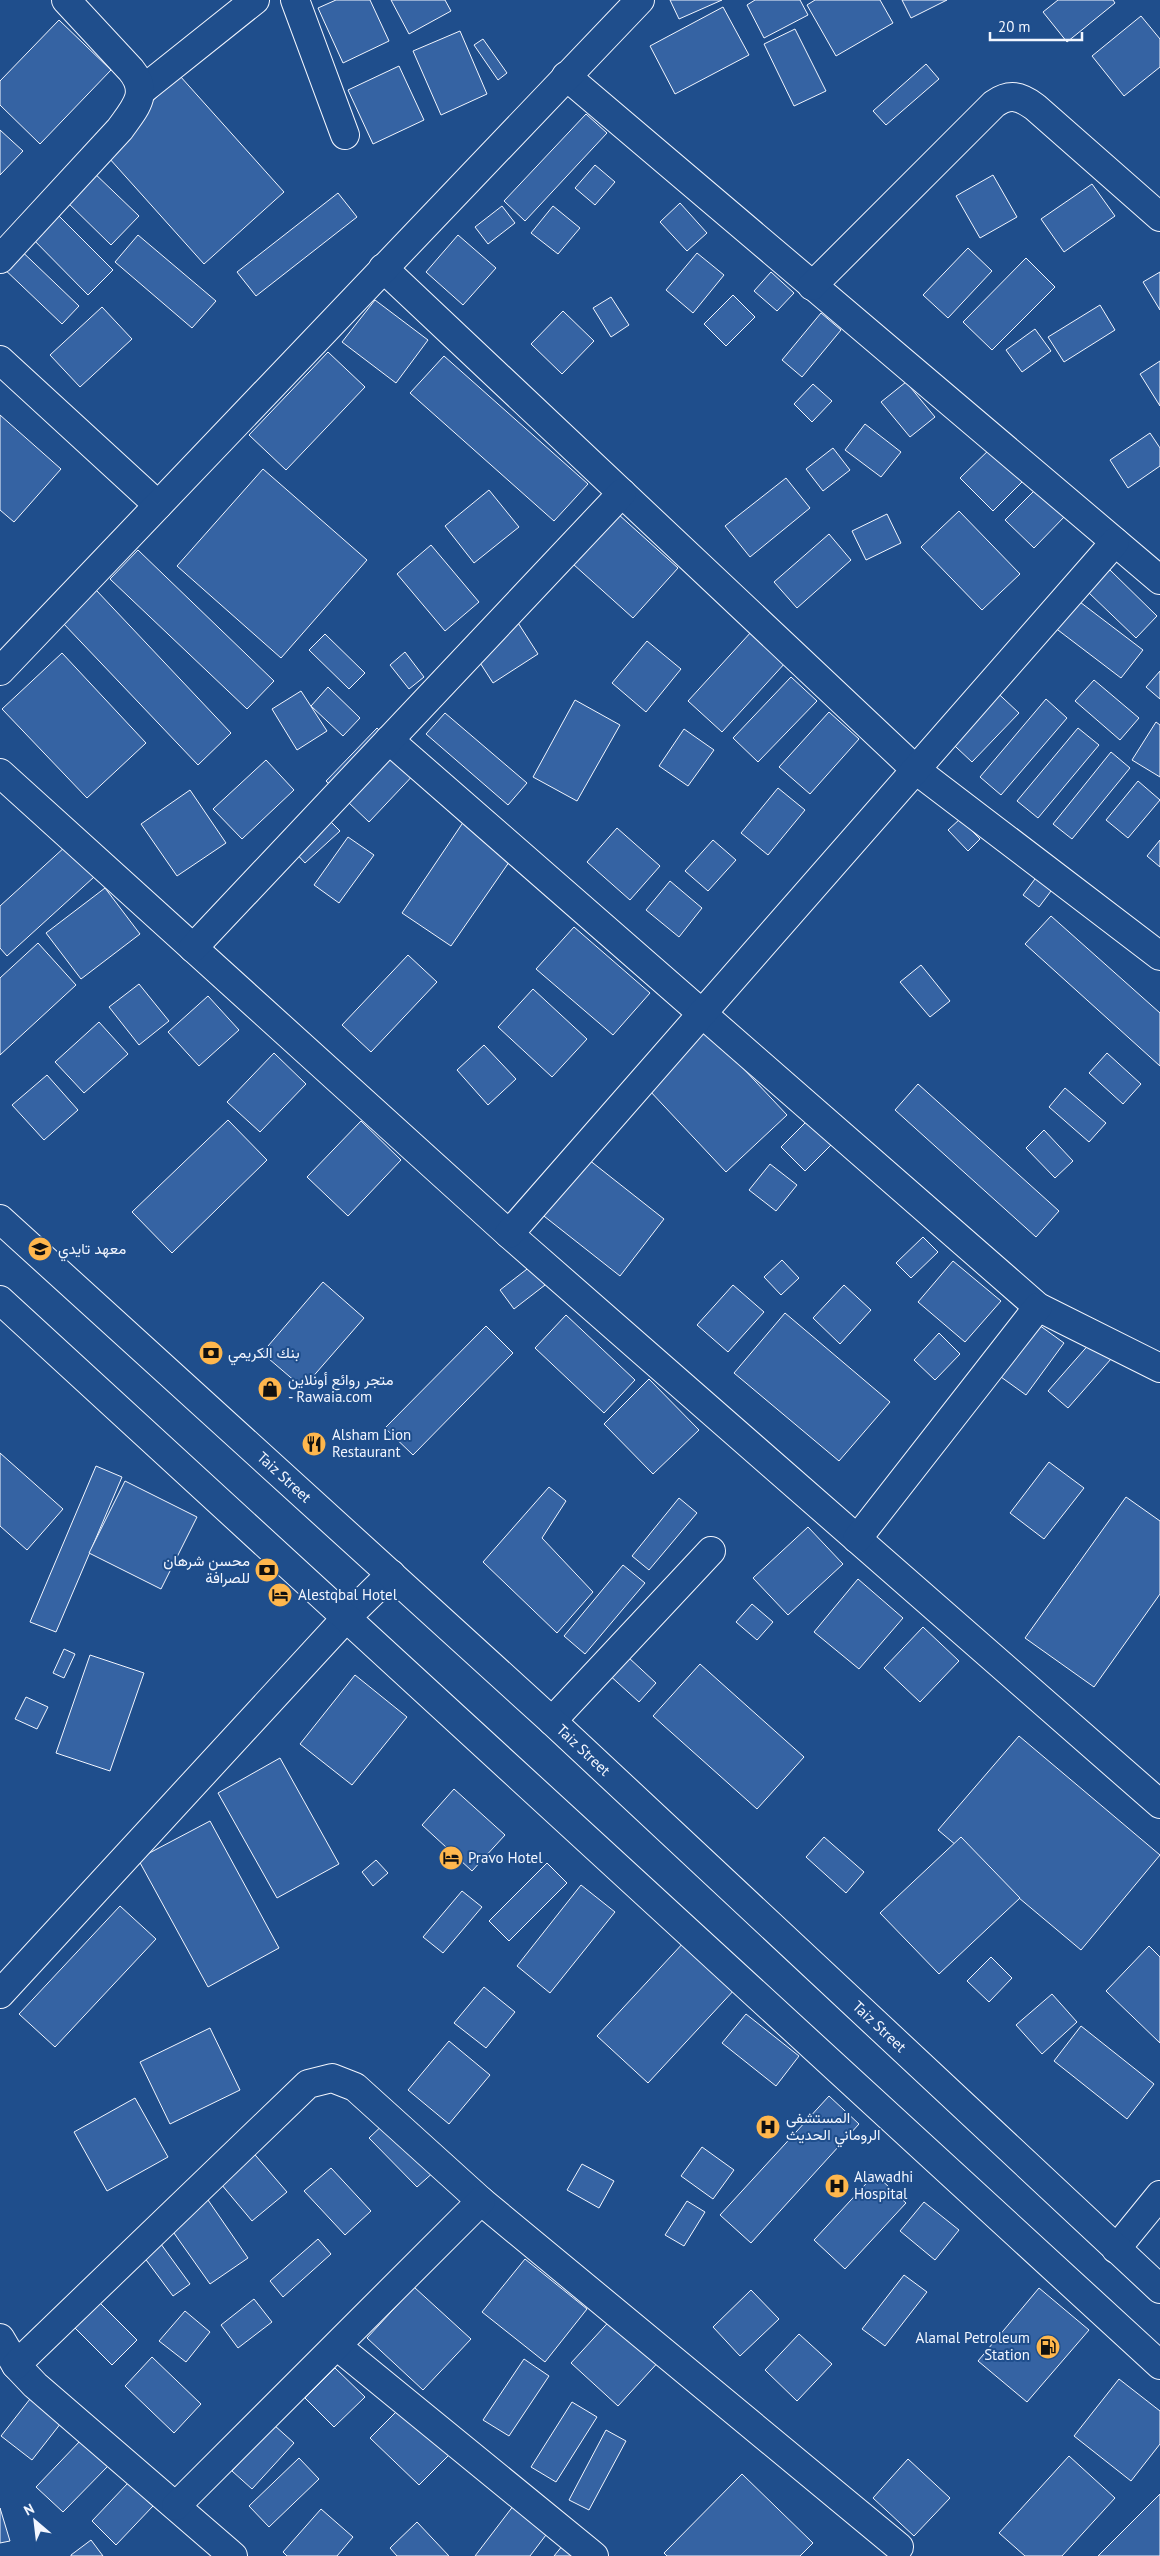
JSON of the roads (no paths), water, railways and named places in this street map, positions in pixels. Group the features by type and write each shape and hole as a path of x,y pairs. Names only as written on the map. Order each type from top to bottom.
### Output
{"main road":[{"path":"0,259 120,129 136,107 141,91 140,80 132,70 66,0"},
{"path":"141,91 255,0"},
{"path":"295,0 345,135"},
{"path":"0,671 640,0"},
{"path":"566,76 1160,580"},
{"path":"812,286 994,104 1011,96 1023,99 1035,107 1160,217"},
{"path":"383,268 916,770 1160,956"},
{"path":"0,360 158,505"},
{"path":"193,948 622,493"},
{"path":"509,1234 1115,542"},
{"path":"389,740 1038,1307 1160,1368"},
{"path":"0,773 509,1234 1160,1804"},
{"name":"Taiz Street","path":"0,1219 552,1721 1116,2250 1160,2289"},
{"path":"0,1300 1160,2365"},
{"path":"857,1539 1038,1307"},
{"path":"552,1721 711,1551"},
{"path":"0,1994 347,1617 391,1574"},
{"path":"16,2365 308,2084 332,2078 354,2087 481,2201 899,2547"},
{"path":"1116,2250 1160,2195"},
{"path":"176,2506 481,2201"},
{"path":"0,2338 16,2365 36,2385 232,2556"},
{"path":"337,2346 594,2556"}],"place":[{"name":"معهد تايدي","path":"40,1249"},
{"name":"بنك الكريمي","path":"211,1353"},
{"name":"متجر روائع أونلاين - Rawaia.com","path":"270,1389"},
{"name":"Alsham Lion Restaurant","path":"314,1444"},
{"name":"محسن شرهان للصرافة","path":"267,1570"},
{"name":"Alestqbal Hotel","path":"280,1595"},
{"name":"Pravo Hotel","path":"451,1858"},
{"name":"المستشفى الروماني الحديث","path":"768,2127"},
{"name":"Alawadhi Hospital","path":"837,2186"},
{"name":"Alamal Petroleum Station","path":"1048,2347"}]}
